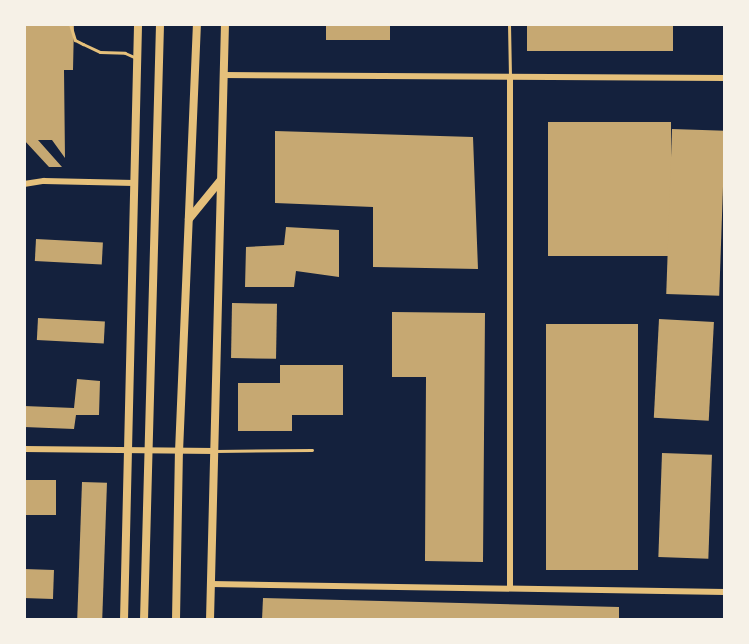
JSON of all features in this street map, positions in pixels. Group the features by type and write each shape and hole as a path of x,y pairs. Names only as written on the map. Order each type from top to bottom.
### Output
{"main road":[{"path":"144,620 160,24"},
{"path":"176,620 179,452 197,24"}],"street":[{"path":"124,620 138,24"},
{"path":"210,620 225,24"},
{"path":"223,75 725,78"},
{"path":"510,76 510,587"},
{"path":"189,219 221,180"},
{"path":"24,184 44,181 134,183"},
{"path":"24,449 214,451"},
{"path":"211,584 725,592"}],"lane":[{"path":"70,24 75,40 100,52 125,53 137,58"},
{"path":"509,24 510,76"},
{"path":"214,451 312,450"}],"building":[{"path":"24,24 74,24 73,70 64,70 65,158 52,140 38,140 62,167 49,167 24,140"},
{"path":"326,24 390,24 390,40 326,40"},
{"path":"527,24 673,24 673,51 527,51"},
{"path":"548,122 671,122 671,256 548,256"},
{"path":"672,129 725,131 719,296 666,294"},
{"path":"275,131 473,137 478,269 373,267 373,207 275,203"},
{"path":"286,227 339,230 339,277 296,271 294,287 245,287 246,247 284,245"},
{"path":"36,239 103,243 102,264 35,261"},
{"path":"232,303 277,304 276,359 231,358"},
{"path":"392,312 485,313 483,562 425,561 426,377 392,377"},
{"path":"38,318 105,322 104,343 37,340"},
{"path":"659,319 714,322 709,421 654,418"},
{"path":"546,324 638,324 638,570 546,570"},
{"path":"280,365 343,365 343,415 292,415 292,431 238,431 238,383 280,383"},
{"path":"77,379 100,381 99,415 76,415 74,429 24,427 24,406 74,408"},
{"path":"662,453 712,455 708,559 658,557"},
{"path":"24,480 56,480 56,515 24,515"},
{"path":"82,482 107,483 102,620 77,620"},
{"path":"24,569 54,570 53,599 24,598"},
{"path":"263,598 619,607 619,620 262,620"}]}
